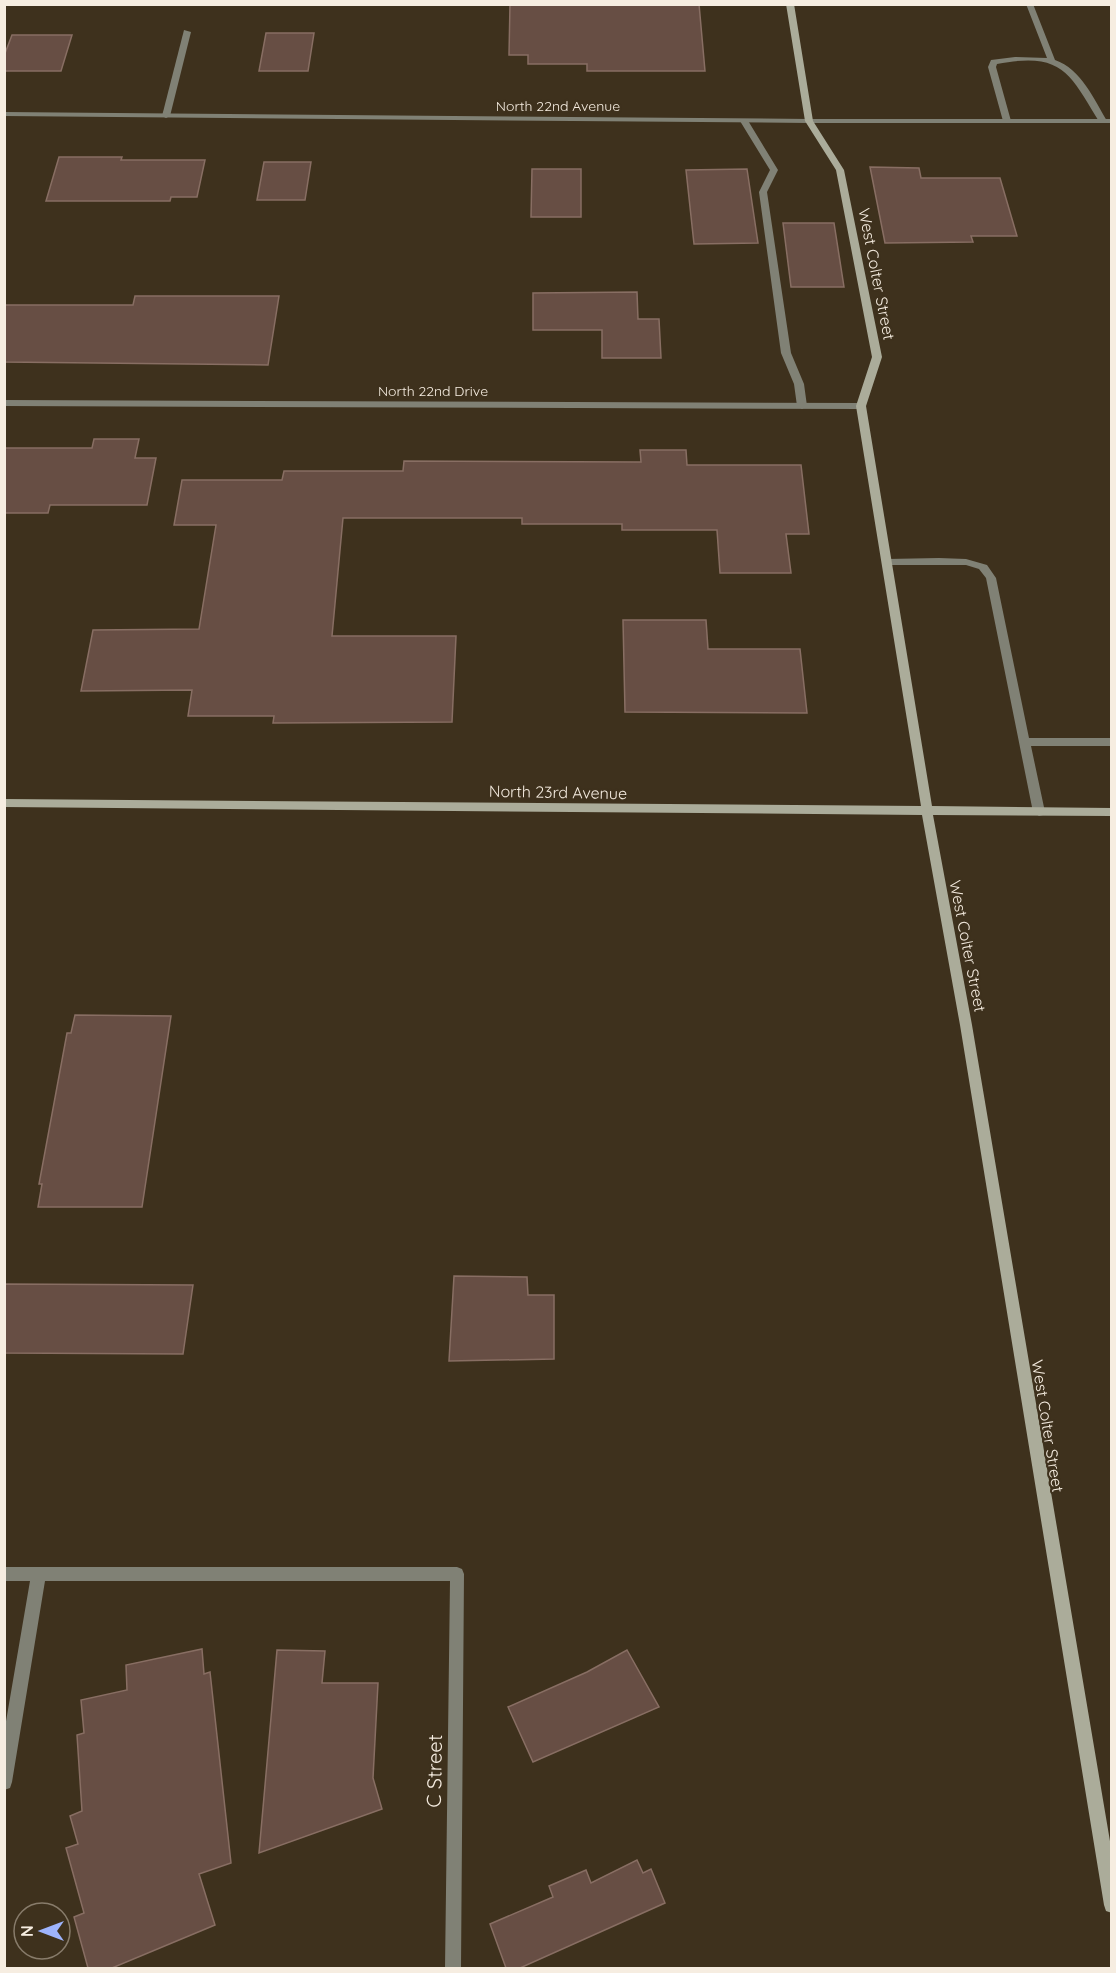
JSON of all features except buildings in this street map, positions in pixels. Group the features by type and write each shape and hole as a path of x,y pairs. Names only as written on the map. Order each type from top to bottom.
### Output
{"street":[{"name":"West Colter Street","path":"790,4 809,121 840,170 877,357 861,406 1112,1905"},
{"path":"1029,4 1050,60"},
{"path":"166,116 187,32"},
{"path":"1007,121 992,67 994,62 1001,60 1050,60 1064,65 1073,73 1107,121"},
{"name":"North 22nd Avenue","path":"4,114 744,121 1107,121"},
{"path":"744,121 774,170 763,192 786,353 799,384 802,406"},
{"name":"North 22nd Drive","path":"4,403 861,406"},
{"path":"887,562 966,562 983,567 991,578 1039,812"},
{"path":"1026,742 1112,742"},
{"name":"North 23rd Avenue","path":"4,803 1112,812"},
{"path":"4,1574 39,1574 4,1782"},
{"name":"C Street","path":"39,1574 457,1574 453,1968"}]}
